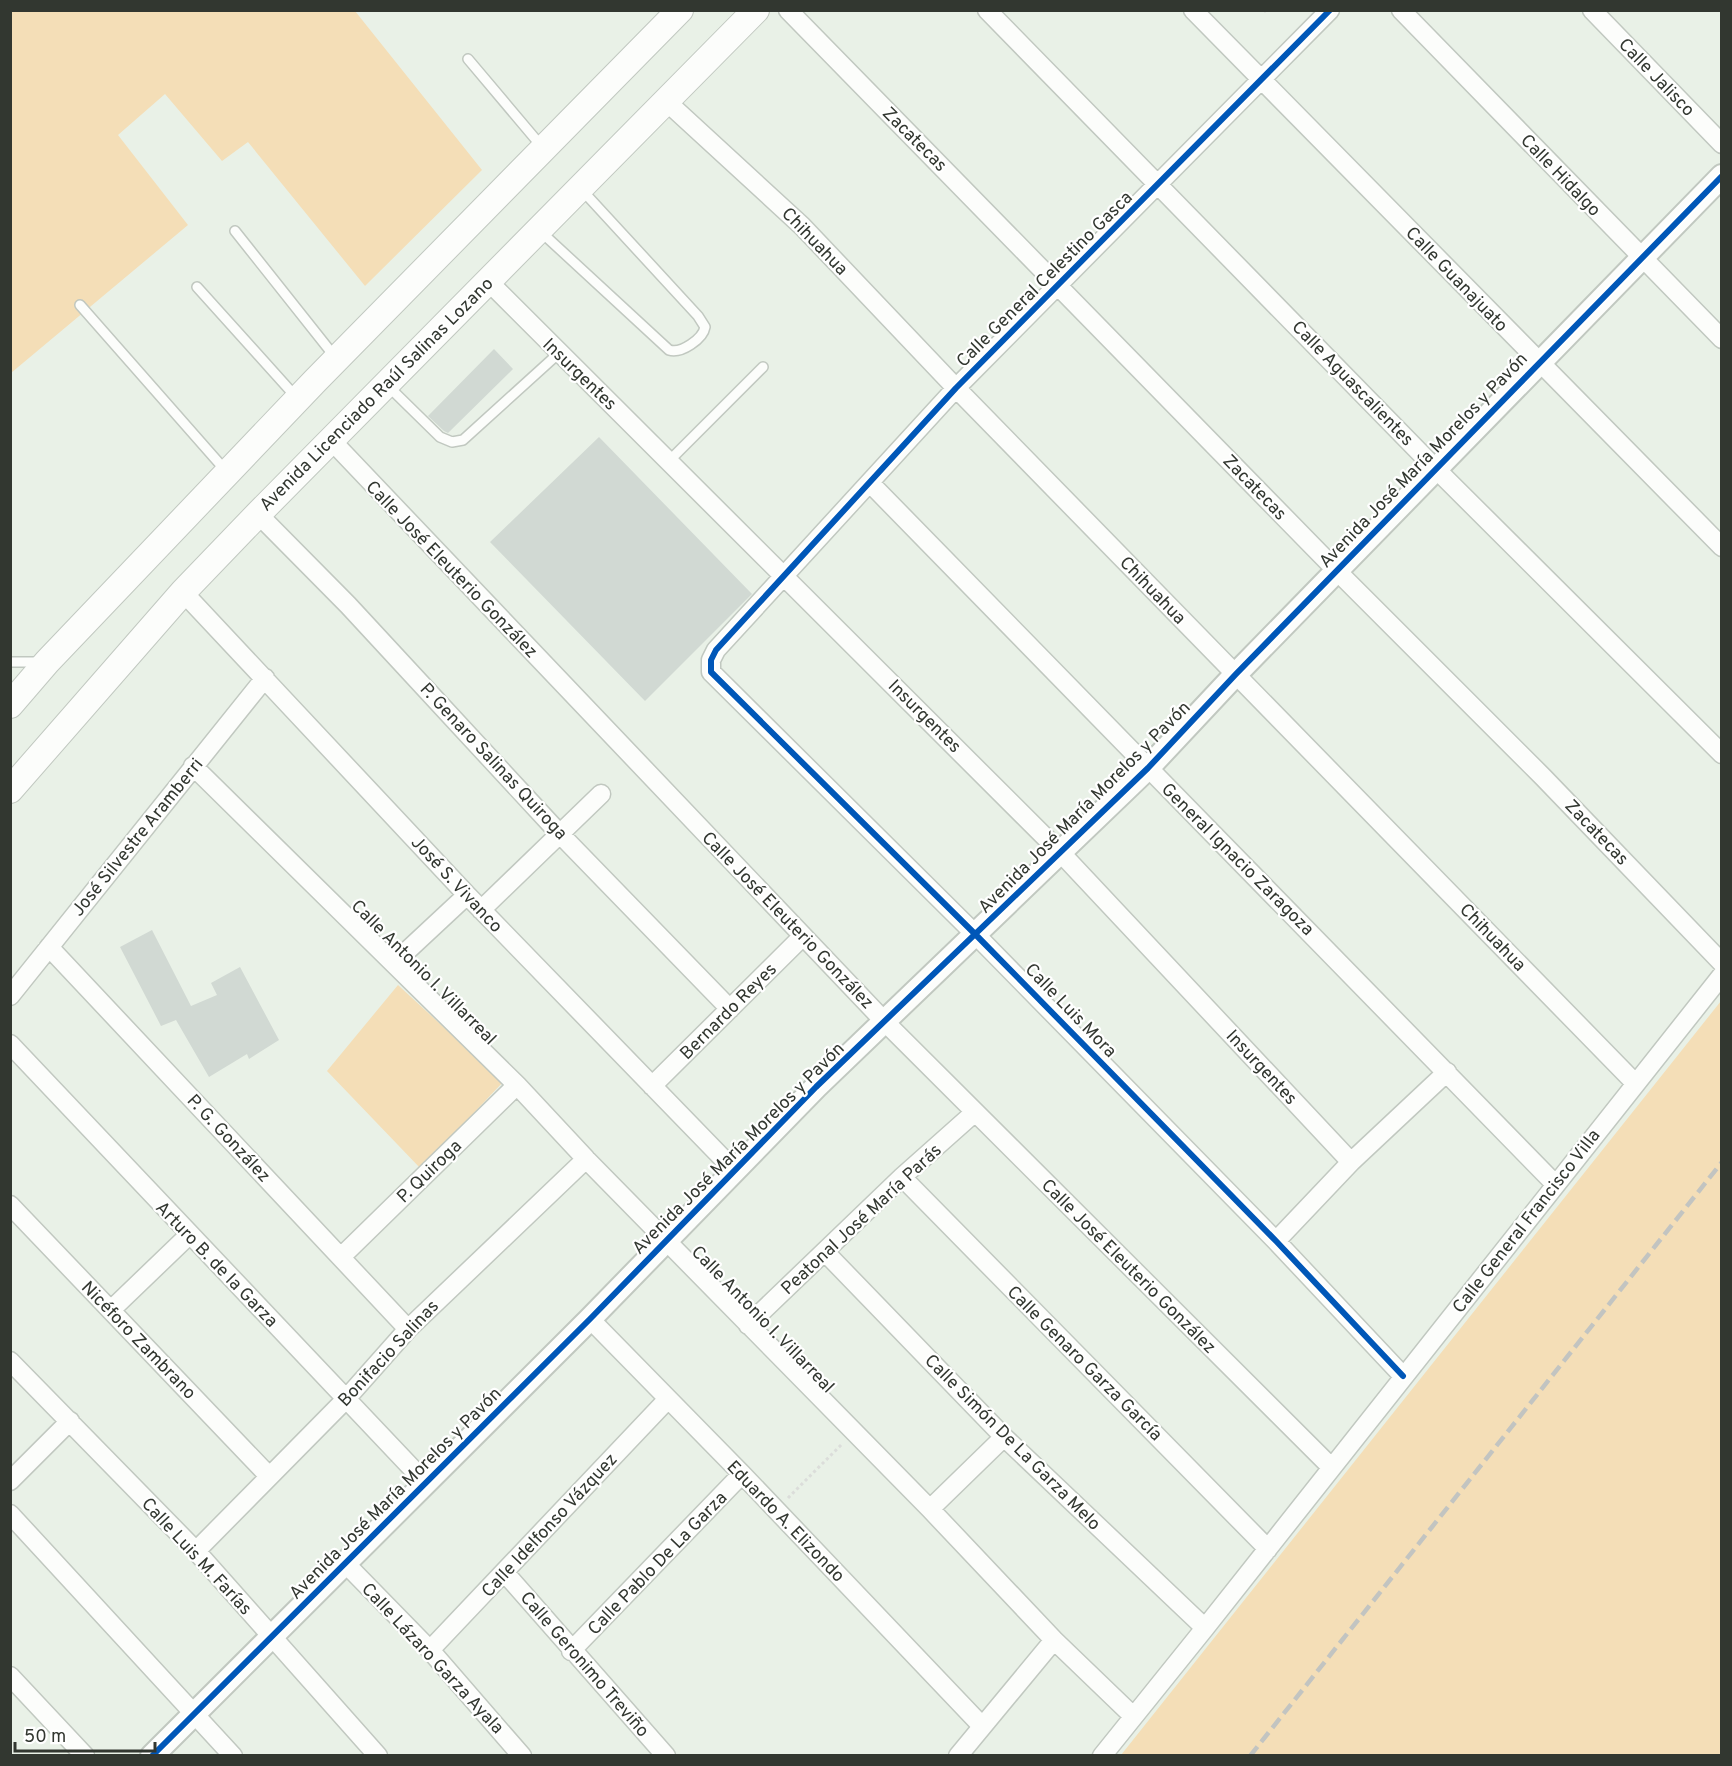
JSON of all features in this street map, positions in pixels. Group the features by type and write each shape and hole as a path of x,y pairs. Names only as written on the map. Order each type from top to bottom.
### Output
{"main road":[{"path":"10,705 47,662 298,399 680,10"},
{"name":"Avenida Licenciado Raúl Salinas Lozano","path":"10,790 183,592 258,513 756,10"}],"street":[{"name":"Zacatecas","path":"788,10 1337,571 1543,777 1722,963"},
{"name":"Calle Aguascalientes","path":"987,10 1436,468 1722,754"},
{"name":"Calle Guanajuato","path":"1193,10 1538,363 1722,547"},
{"name":"Calle General Celestino Gasca","path":"711,672 711,660 716,650 784,573 956,388 1330,10"},
{"name":"Calle Hidalgo","path":"1401,10 1722,339"},
{"name":"Calle Jalisco","path":"1592,10 1722,144"},
{"name":"Chihuahua","path":"666,102 734,161 802,226 956,388 1635,1083"},
{"name":"Avenida José María Morelos y Pavón","path":"152,1755 590,1319 816,1087 1148,768 1236,674 1722,176"},
{"name":"Insurgentes","path":"488,281 784,573 1060,852 1351,1162"},
{"name":"Calle José Eleuterio González","path":"331,440 885,1022 1331,1467"},
{"name":"General Ignacio Zaragoza","path":"870,483 1555,1184"},
{"name":"P. Genaro Salinas Quiroga","path":"258,513 348,605 559,832 730,1009"},
{"name":"José S. Vivanco","path":"183,592 481,910 735,1171"},
{"name":"Calle Luis Mora","path":"711,672 976,935 1276,1241 1403,1376"},
{"name":"José Silvestre Aramberri","path":"10,996 265,678"},
{"name":"Calle Antonio I. Villarreal","path":"193,766 517,1085 585,1159 930,1509 1054,1640 1133,1716"},
{"path":"481,910 559,832 601,794"},
{"path":"394,963 467,895"},
{"name":"Bernardo Reyes","path":"652,1086 803,936"},
{"name":"P. G. González","path":"50,947 408,1329"},
{"name":"Calle General Francisco Villa","path":"1102,1755 1722,975"},
{"name":"Arturo B. de la Garza","path":"10,1044 425,1482"},
{"path":"1276,1241 1351,1162 1447,1072"},
{"name":"P. Quiroga","path":"341,1257 517,1085"},
{"name":"Peatonal José María Parás","path":"748,1325 902,1177 974,1113"},
{"name":"Bonifacio Salinas","path":"195,1551 346,1399 408,1329 585,1159"},
{"name":"Calle Genaro Garza García","path":"902,1177 1268,1549"},
{"name":"Nicéforo Zambrano","path":"10,1205 268,1475"},
{"path":"111,1310 189,1235"},
{"name":"Calle Simón De La Garza Melo","path":"825,1252 1004,1437 1205,1628"},
{"name":"Eduardo A. Elizondo","path":"590,1319 776,1509 981,1725"},
{"name":"Calle Luis M. Farías","path":"10,1361 195,1551 378,1755"},
{"name":"Calle Idelfonso Vázquez","path":"430,1650 667,1400"},
{"path":"10,1481 70,1421"},
{"path":"930,1509 1004,1437"},
{"name":"Calle Pablo De La Garza","path":"571,1651 742,1474"},
{"path":"10,1514 233,1755"},
{"name":"Calle Lázaro Garza Ayala","path":"344,1562 430,1650 522,1755"},
{"name":"Calle Geronimo Treviño","path":"505,1573 571,1651 666,1755"},
{"path":"958,1755 1054,1640"},
{"path":"10,1676 85,1755"}],"lane":[{"path":"468,59 544,149"},
{"path":"539,230 669,350 683,349 702,334 705,327 698,315 580,187"},
{"path":"236,231 337,359"},
{"path":"197,286 298,399"},
{"path":"80,305 228,473"},
{"path":"386,383 440,437 452,442 458,441 476,431 559,353"},
{"path":"670,460 763,367"},
{"path":"10,662 47,662"}],"path":[{"path":"776,1509 853,1433"}],"shaded area":[{"path":"11,11 355,11 482,170 365,286 248,142 222,161 165,94 118,135 188,225 11,373"},
{"path":"398,985 503,1082 421,1169 327,1071"},
{"path":"1721,1001 1721,1755 1121,1755"}],"building":[{"path":"494,349 513,369 448,433 444,431 428,416"},
{"path":"599,437 752,594 645,701 490,542"},
{"path":"152,930 191,1006 217,995 211,983 240,967 279,1040 249,1059 247,1054 209,1077 176,1020 161,1026 120,947"}],"railway":[{"path":"1250,1756 1722,1162"}],"cycle path":[{"path":"1330,10 956,388 716,650 711,660 711,672 976,935 1276,1241 1403,1376"},
{"path":"152,1756 590,1319 816,1087 1148,768 1236,674 1722,176"}]}
